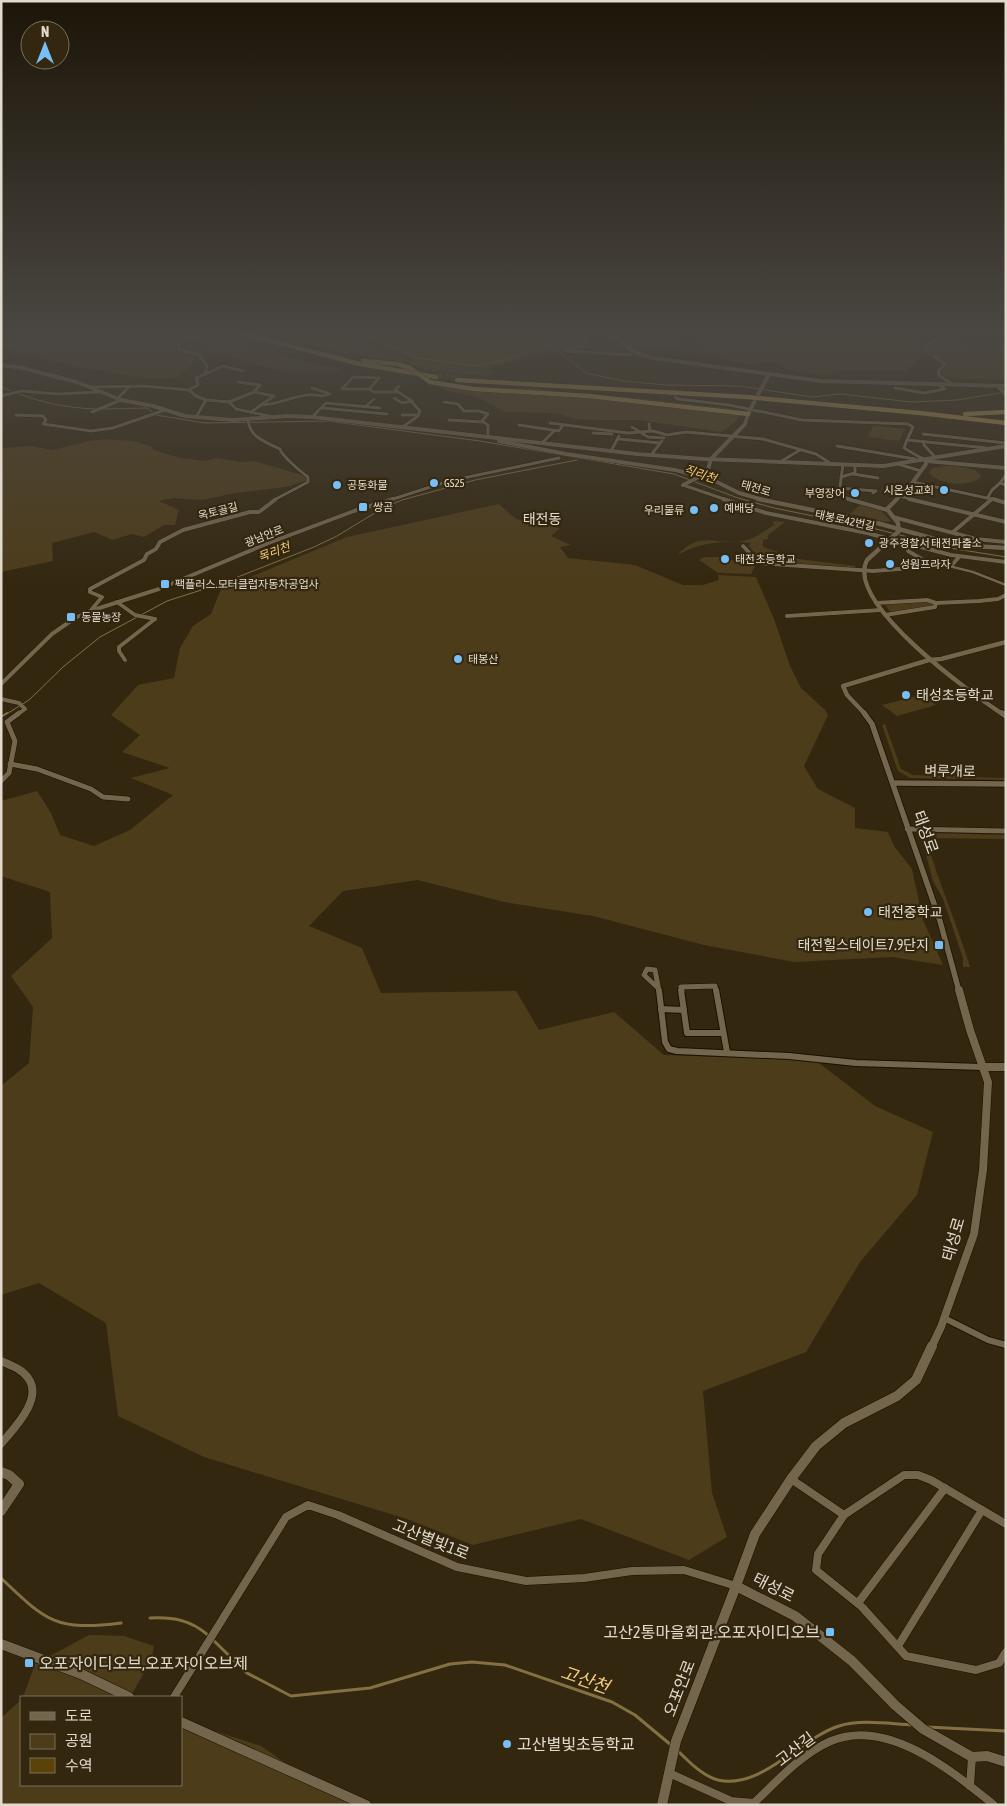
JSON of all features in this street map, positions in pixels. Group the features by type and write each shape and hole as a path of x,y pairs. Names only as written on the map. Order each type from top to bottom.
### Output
{"highway":[{"path":"952,416 1006,423"},
{"path":"959,416 1006,423"}],"street":[{"path":"42,416 46,420 43,424 91,431 113,428 145,416"},
{"path":"193,416 248,423 274,418 312,417 651,455 855,465 898,464 915,459 1005,444"},
{"path":"267,416 274,418"},
{"path":"400,428 418,416"},
{"path":"484,422 482,420 485,416"},
{"path":"685,484 707,473 711,459 745,424 748,416"},
{"path":"777,416 808,421 867,420 908,424 913,427 904,448 926,461 1006,468"},
{"path":"450,420 484,422 488,425 488,436"},
{"name":"옥토골길","path":"90,611 102,599 100,596 90,592 90,589 144,560 147,554 170,536 191,526 228,519 250,512 259,512 273,500 302,487 308,482 308,477 296,468 293,462 282,455 280,449 256,438 248,423"},
{"path":"550,423 621,433"},
{"path":"648,424 650,431"},
{"path":"520,425 554,431 560,430 563,425"},
{"path":"632,427 648,436 664,438"},
{"path":"543,442 554,431"},
{"path":"593,433 650,431 667,435 686,432 731,438 768,440 824,457 830,464"},
{"path":"610,451 621,433"},
{"path":"923,434 1005,444"},
{"name":"태전로","path":"473,435 565,454 704,476 760,499 877,523 957,545 1006,548"},
{"path":"651,455 667,435"},
{"path":"618,439 660,443"},
{"path":"907,440 987,448"},
{"path":"923,442 924,446 934,456"},
{"path":"953,532 990,498 992,490 1006,474 1005,444"},
{"path":"837,446 915,459"},
{"path":"559,458 577,447"},
{"path":"780,462 800,450"},
{"name":"광남안로","path":"1,684 52,634 75,618 90,611 166,586 266,544 354,511 449,481 559,458"},
{"path":"887,510 914,482 926,461"},
{"path":"843,464 838,488 839,494 847,499 887,510 898,523 899,530 893,539 869,556 864,570 867,584 876,603 885,615 929,660 976,697 1006,716"},
{"path":"898,464 921,471"},
{"path":"853,474 856,472 855,465"},
{"path":"688,473 707,470"},
{"path":"707,470 722,484"},
{"path":"841,477 853,474 878,478"},
{"path":"914,482 1006,503"},
{"path":"1000,483 1006,486"},
{"name":"태봉로42번길","path":"685,484 766,512 893,539 959,557 1006,562"},
{"path":"838,488 876,491 873,493"},
{"path":"899,496 1006,522"},
{"path":"893,517 976,539 1006,542"},
{"path":"907,544 908,551 926,562 973,572 1006,585"},
{"path":"743,546 759,563 864,570 925,567 926,562"},
{"path":"947,566 952,565 959,557"},
{"path":"876,603 928,600 936,603 998,599 1006,595"},
{"path":"117,602 128,611 142,618 155,620 119,647 118,651 125,660"},
{"path":"885,615 935,608 936,603"},
{"path":"787,616 881,610"},
{"name":"태성로","path":"1006,642 941,659 929,660 843,686 844,691 870,718 940,921 988,1082 983,1170 974,1234 944,1318 926,1363 916,1380 897,1396 844,1422 816,1446 791,1479 755,1534 736,1586 794,1616 852,1660 895,1705 912,1720 942,1741 972,1757 986,1756 1006,1762"},
{"path":"1,699 19,703 24,707 24,710 7,722 15,741 9,773 1,781"},
{"path":"10,764 37,769 91,789 102,797 128,799"},
{"name":"벼루개로","path":"893,782 1006,784"},
{"path":"907,829 1006,831"},
{"path":"723,1033 687,1033 681,987 715,986 727,1052"},
{"path":"658,988 665,1042 669,1049 685,1053 727,1052 856,1063 1006,1067"},
{"path":"661,1009 684,1010"},
{"path":"944,1318 988,1340 1006,1345"},
{"path":"1,1361 23,1371 30,1380 33,1394 29,1409 1,1444"},
{"path":"1,1472 9,1475 19,1484 1,1511"},
{"path":"1006,1524 918,1474 904,1474 844,1514 818,1554 816,1570 858,1603 906,1656 976,1670 999,1663 1006,1652"},
{"path":"791,1479 844,1514"},
{"path":"858,1603 945,1488"},
{"name":"고산별빛1로","path":"175,1696 286,1517 308,1505 338,1515 457,1567 526,1580 584,1578 632,1571 684,1570 736,1586"},
{"path":"898,1646 982,1510"},
{"name":"오포안로","path":"662,1805 676,1741 736,1586"},
{"path":"1,1644 81,1674 127,1696"},
{"path":"182,1722 366,1805"},
{"name":"고산길","path":"669,1772 682,1776 720,1798 733,1802 755,1804 814,1751 842,1737 852,1735 881,1736 910,1747 970,1786 994,1805"},
{"path":"970,1786 972,1757"}],"green space":[{"path":"567,416 739,416 722,432 639,420 577,419"},
{"path":"873,426 905,429 899,441 868,437"},
{"path":"106,439 133,441 181,458 205,461 218,458 240,462 254,461 302,475 306,477 306,481 286,487 235,493 202,500 173,498 159,501 179,510 175,525 164,525 144,537 132,534 112,540 94,532 52,543 53,561 1,572 1,448 32,446 52,450"},
{"path":"953,465 975,470 981,476 975,481 961,484 940,480 929,473 932,468"},
{"path":"499,504 516,519 560,528 551,536 571,545 560,547 568,558 635,565 683,585 703,585 719,580 718,575 756,577 774,619 790,666 801,688 828,715 804,766 818,789 855,808 855,828 888,832 894,846 912,869 923,920 943,965 892,957 794,962 704,945 593,916 504,902 418,880 343,891 309,926 362,948 381,993 516,991 539,1030 614,1012 664,1055 815,1060 875,1106 933,1132 917,1195 860,1262 806,1352 703,1391 712,1493 727,1537 689,1560 581,1519 473,1545 407,1519 204,1457 118,1416 106,1323 39,1283 1,1295 1,1086 29,1063 33,1007 11,976 52,938 50,892 1,876 1,801 37,791 51,813 60,835 94,846 130,830 173,795 131,778 170,768 122,752 140,735 111,715 138,685 174,678 180,648 193,626 211,614 221,589 347,537"},
{"path":"860,505 881,511 891,521 886,522 850,514"},
{"path":"773,521 785,522 768,535 768,539 763,540 763,546 779,552 782,557 856,566 854,568 761,561 749,546 751,543 734,542 754,538 774,525"},
{"path":"712,540 728,542 695,547 677,555 695,542"},
{"path":"704,557 719,557 755,566 751,574 718,573 699,560"},
{"path":"923,601 934,604 935,607 891,613 884,603"},
{"path":"921,695 936,705 897,716 882,705"},
{"path":"885,724 901,769 913,775 1006,778 1006,780 910,778 898,771 882,725"},
{"path":"925,833 1006,835 1006,839 926,838 970,967 963,967 963,958 943,899 933,881 921,836"},
{"path":"89,1635 124,1636 154,1646 152,1659 131,1696 23,1696 35,1664"},
{"path":"20,1701 20,1786 182,1786 182,1720 261,1746 307,1778 375,1805 1,1805 1,1718"}],"waterway":[{"name":"직리천","path":"164,416 205,423 328,421 480,441 674,474 738,498 774,508 872,528 956,549 1006,557"},
{"name":"목리천","path":"5,715 29,700 63,667 100,637 167,601 220,584 314,547 337,536 383,508 402,500 475,480 577,460"},
{"name":"목리천","path":"1,717 7,713"},
{"name":"고산천","path":"1,1578 30,1605 54,1620 81,1626 121,1623"},
{"name":"고산천","path":"150,1618 167,1618 189,1623 209,1636"},
{"name":"고산천","path":"212,1639 247,1673 291,1696 370,1688 450,1664 472,1662 505,1665 612,1702 635,1715 671,1745"},
{"name":"고산천","path":"678,1751 696,1768 712,1778 734,1781 750,1777 765,1770 825,1732 839,1726 866,1722 912,1725"},
{"name":"고산천","path":"927,1727 1006,1731"}],"place":[{"name":"GS25","path":"434,483"},
{"name":"공동화물","path":"337,485"},
{"name":"시온성교회","path":"944,490"},
{"name":"부영장어","path":"855,493"},
{"name":"쌍곰","path":"363,507"},
{"name":"예배당","path":"714,508"},
{"name":"우리물류","path":"694,510"},
{"name":"광주경찰서 태전파출소","path":"869,543"},
{"name":"태전초등학교","path":"725,559"},
{"name":"성원프라자","path":"890,564"},
{"name":"팩플러스.모터클럽자동차공업사","path":"165,584"},
{"name":"동물농장","path":"71,617"},
{"name":"태봉산","path":"458,659"},
{"name":"태성초등학교","path":"906,695"},
{"name":"태전중학교","path":"868,912"},
{"name":"태전힐스테이트7.9단지","path":"939,945"},
{"name":"고산2통마을회관.오포자이디오브","path":"830,1632"},
{"name":"오포자이디오브,오포자이오브제","path":"29,1663"},
{"name":"고산별빛초등학교","path":"507,1744"}],"district":[{"name":"태전동","path":"542,519"}]}
